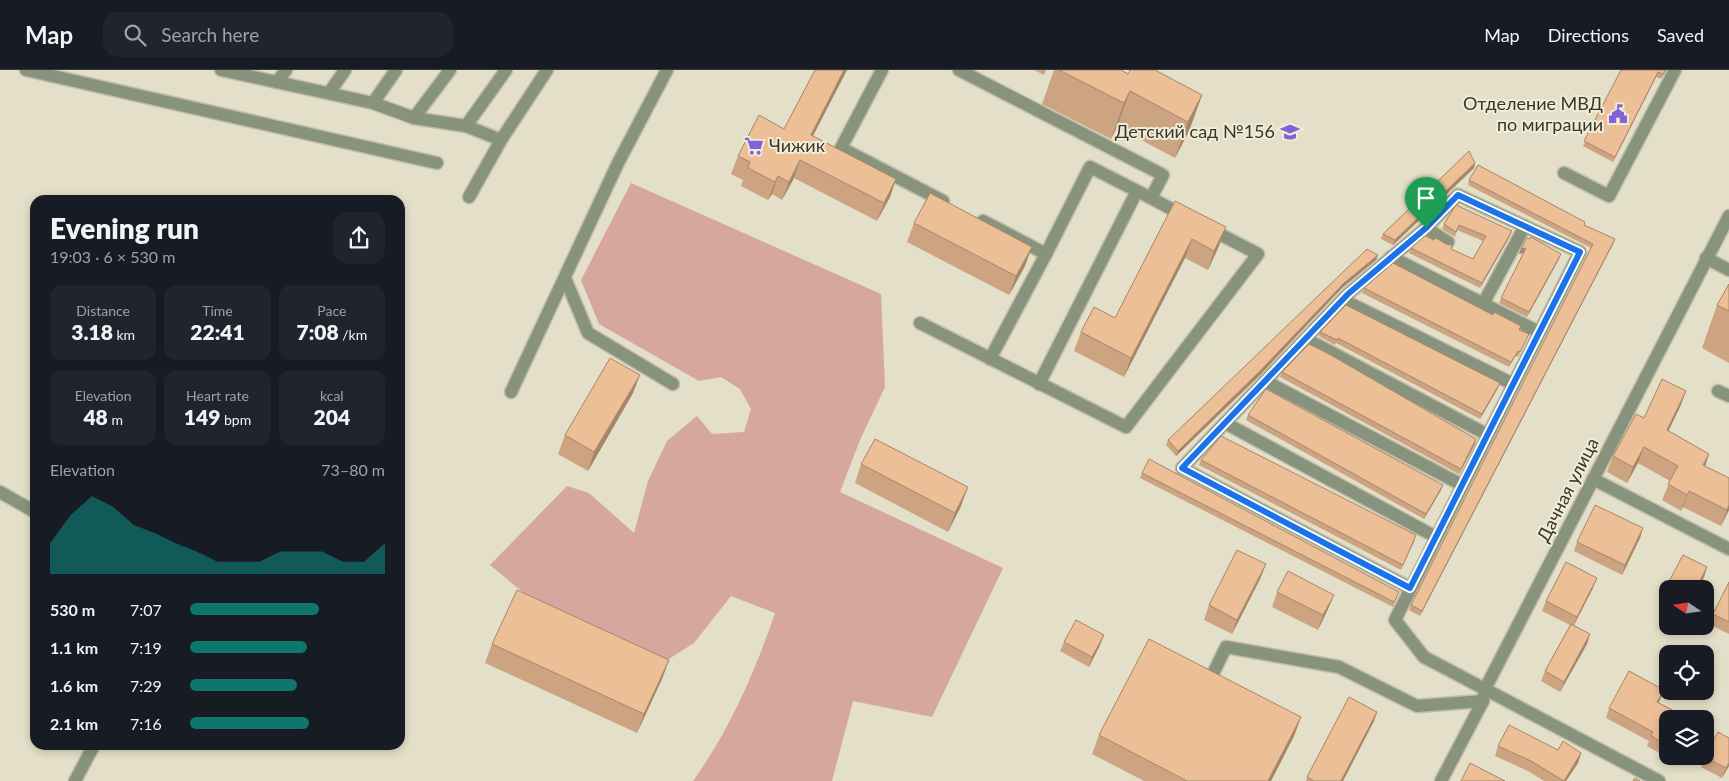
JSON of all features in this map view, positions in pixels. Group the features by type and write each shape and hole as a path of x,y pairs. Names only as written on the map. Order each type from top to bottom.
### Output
{"street":[{"path":"26,70 437,163"},
{"path":"277,82 286,70"},
{"path":"329,93 345,70"},
{"path":"373,103 396,70"},
{"path":"414,118 450,70"},
{"path":"466,126 506,70"},
{"path":"469,197 501,140 547,70"},
{"path":"511,392 618,163 667,70"},
{"path":"882,70 841,148 957,208"},
{"path":"959,70 1163,175 1151,198"},
{"path":"1564,173 1609,196 1675,70"},
{"path":"228,71 373,103 414,118 466,126 501,140"},
{"path":"920,322 990,359 1039,384 1126,427 1258,254 1090,167 990,359"},
{"path":"1039,384 1137,191"},
{"path":"1410,588 1182,468 1343,300 1426,228 1458,195 1580,252 1395,620 1424,657 1484,695 1659,781"},
{"name":"Дачная улица","path":"1441,781 1593,479 1729,216"},
{"path":"975,217 1046,254"},
{"path":"1483,304 1524,226"},
{"path":"1426,228 1448,242"},
{"path":"1391,257 1539,332"},
{"path":"1706,258 1729,270"},
{"path":"565,278 588,333 673,384"},
{"path":"1343,300 1513,384"},
{"path":"1306,339 1488,435"},
{"path":"1265,381 1462,485"},
{"path":"1225,423 1436,537"},
{"path":"1593,479 1729,549"},
{"path":"0,492 30,509"},
{"path":"1209,682 1226,647 1340,667 1417,706 1484,695"},
{"path":"74,781 91,750"}],"shaded area":[{"path":"631,183 881,294 885,387 860,440 840,492 1003,568 932,717 853,701 832,781 693,781 718,742 740,700 759,657 775,613 731,596 694,643 661,664 543,609 490,565 567,486 589,493 634,533 648,481 667,441 697,416 712,434 744,432 751,409 740,389 721,377 699,381 599,324 581,280"}],"building":[{"path":"815,70 844,70 811,135 896,179 884,203 800,160 789,182 778,176 775,182 748,168 750,162 738,156 759,115 784,129"},
{"path":"1059,70 1121,70 1128,74 1130,70 1155,70 1202,95 1188,122 1130,91 1124,103"},
{"name":"Отделение МВД по миграции","path":"1621,70 1665,70 1663,74 1658,72 1615,157 1584,141"},
{"path":"1469,151 1475,163 1395,240 1383,234"},
{"path":"1478,165 1585,222 1584,225 1615,239 1422,611 1411,605 1593,244 1469,180"},
{"path":"930,193 1032,247 1016,276 914,223"},
{"path":"1175,201 1226,227 1214,251 1192,239 1131,358 1081,332 1094,307 1115,318"},
{"path":"1456,205 1512,231 1482,283 1411,248 1425,236 1434,240 1436,238 1452,245 1451,249 1473,259 1486,236 1459,225 1456,232 1444,224"},
{"path":"1531,237 1561,254 1529,312 1501,298 1526,248 1521,249 1527,238 1530,239"},
{"path":"1367,249 1378,255 1344,283 1260,371 1178,451 1168,440"},
{"path":"1393,263 1493,315 1494,312 1521,326 1519,330 1529,334 1520,352 1518,351 1511,362 1364,288"},
{"path":"1729,284 1729,311 1717,305"},
{"path":"1346,305 1500,383 1482,414 1338,338 1337,340 1320,332"},
{"path":"1309,344 1476,439 1461,469 1282,372"},
{"path":"610,358 640,375 594,452 565,435"},
{"path":"1662,379 1686,391 1667,430 1709,454 1703,465 1729,478 1729,505 1727,510 1689,491 1687,495 1668,484 1678,466 1644,447 1633,467 1613,456 1636,414 1644,418"},
{"path":"1266,389 1443,485 1426,514 1248,415"},
{"path":"1221,436 1416,535 1403,565 1201,460"},
{"path":"875,439 968,487 955,513 861,464"},
{"path":"1149,459 1399,592 1394,602 1142,473"},
{"path":"1595,505 1643,528 1625,565 1577,542"},
{"path":"1237,550 1266,564 1237,620 1209,605"},
{"path":"1683,555 1707,567 1700,580 1670,580"},
{"path":"1566,562 1597,578 1577,617 1546,601"},
{"path":"1288,571 1334,595 1323,615 1277,592"},
{"path":"1729,582 1729,622 1714,614"},
{"path":"517,590 669,660 644,714 492,644"},
{"path":"1076,620 1104,635 1092,657 1064,642"},
{"path":"1571,624 1590,634 1564,682 1545,671"},
{"path":"1149,639 1301,717 1268,781 1187,781 1099,735"},
{"path":"1629,671 1659,687 1659,699 1657,702 1672,710 1659,710 1659,740 1651,736 1653,732 1609,708"},
{"path":"1349,697 1377,712 1341,781 1314,781 1307,777"},
{"path":"1509,725 1558,750 1563,741 1581,753 1564,781 1531,761 1498,746"},
{"path":"1718,732 1729,738 1729,763 1726,768 1714,762 1714,740"},
{"path":"1470,763 1505,781 1461,781"}],"place":[{"name":"Отделение МВД по миграции","path":"1618,114"},
{"name":"Детский сад №156","path":"1290,132"},
{"name":"Чижик","path":"754,146"}],"route":[{"path":"1458,195 1580,252 1410,588 1182,468 1348,294 1426,228 1458,195"}]}
